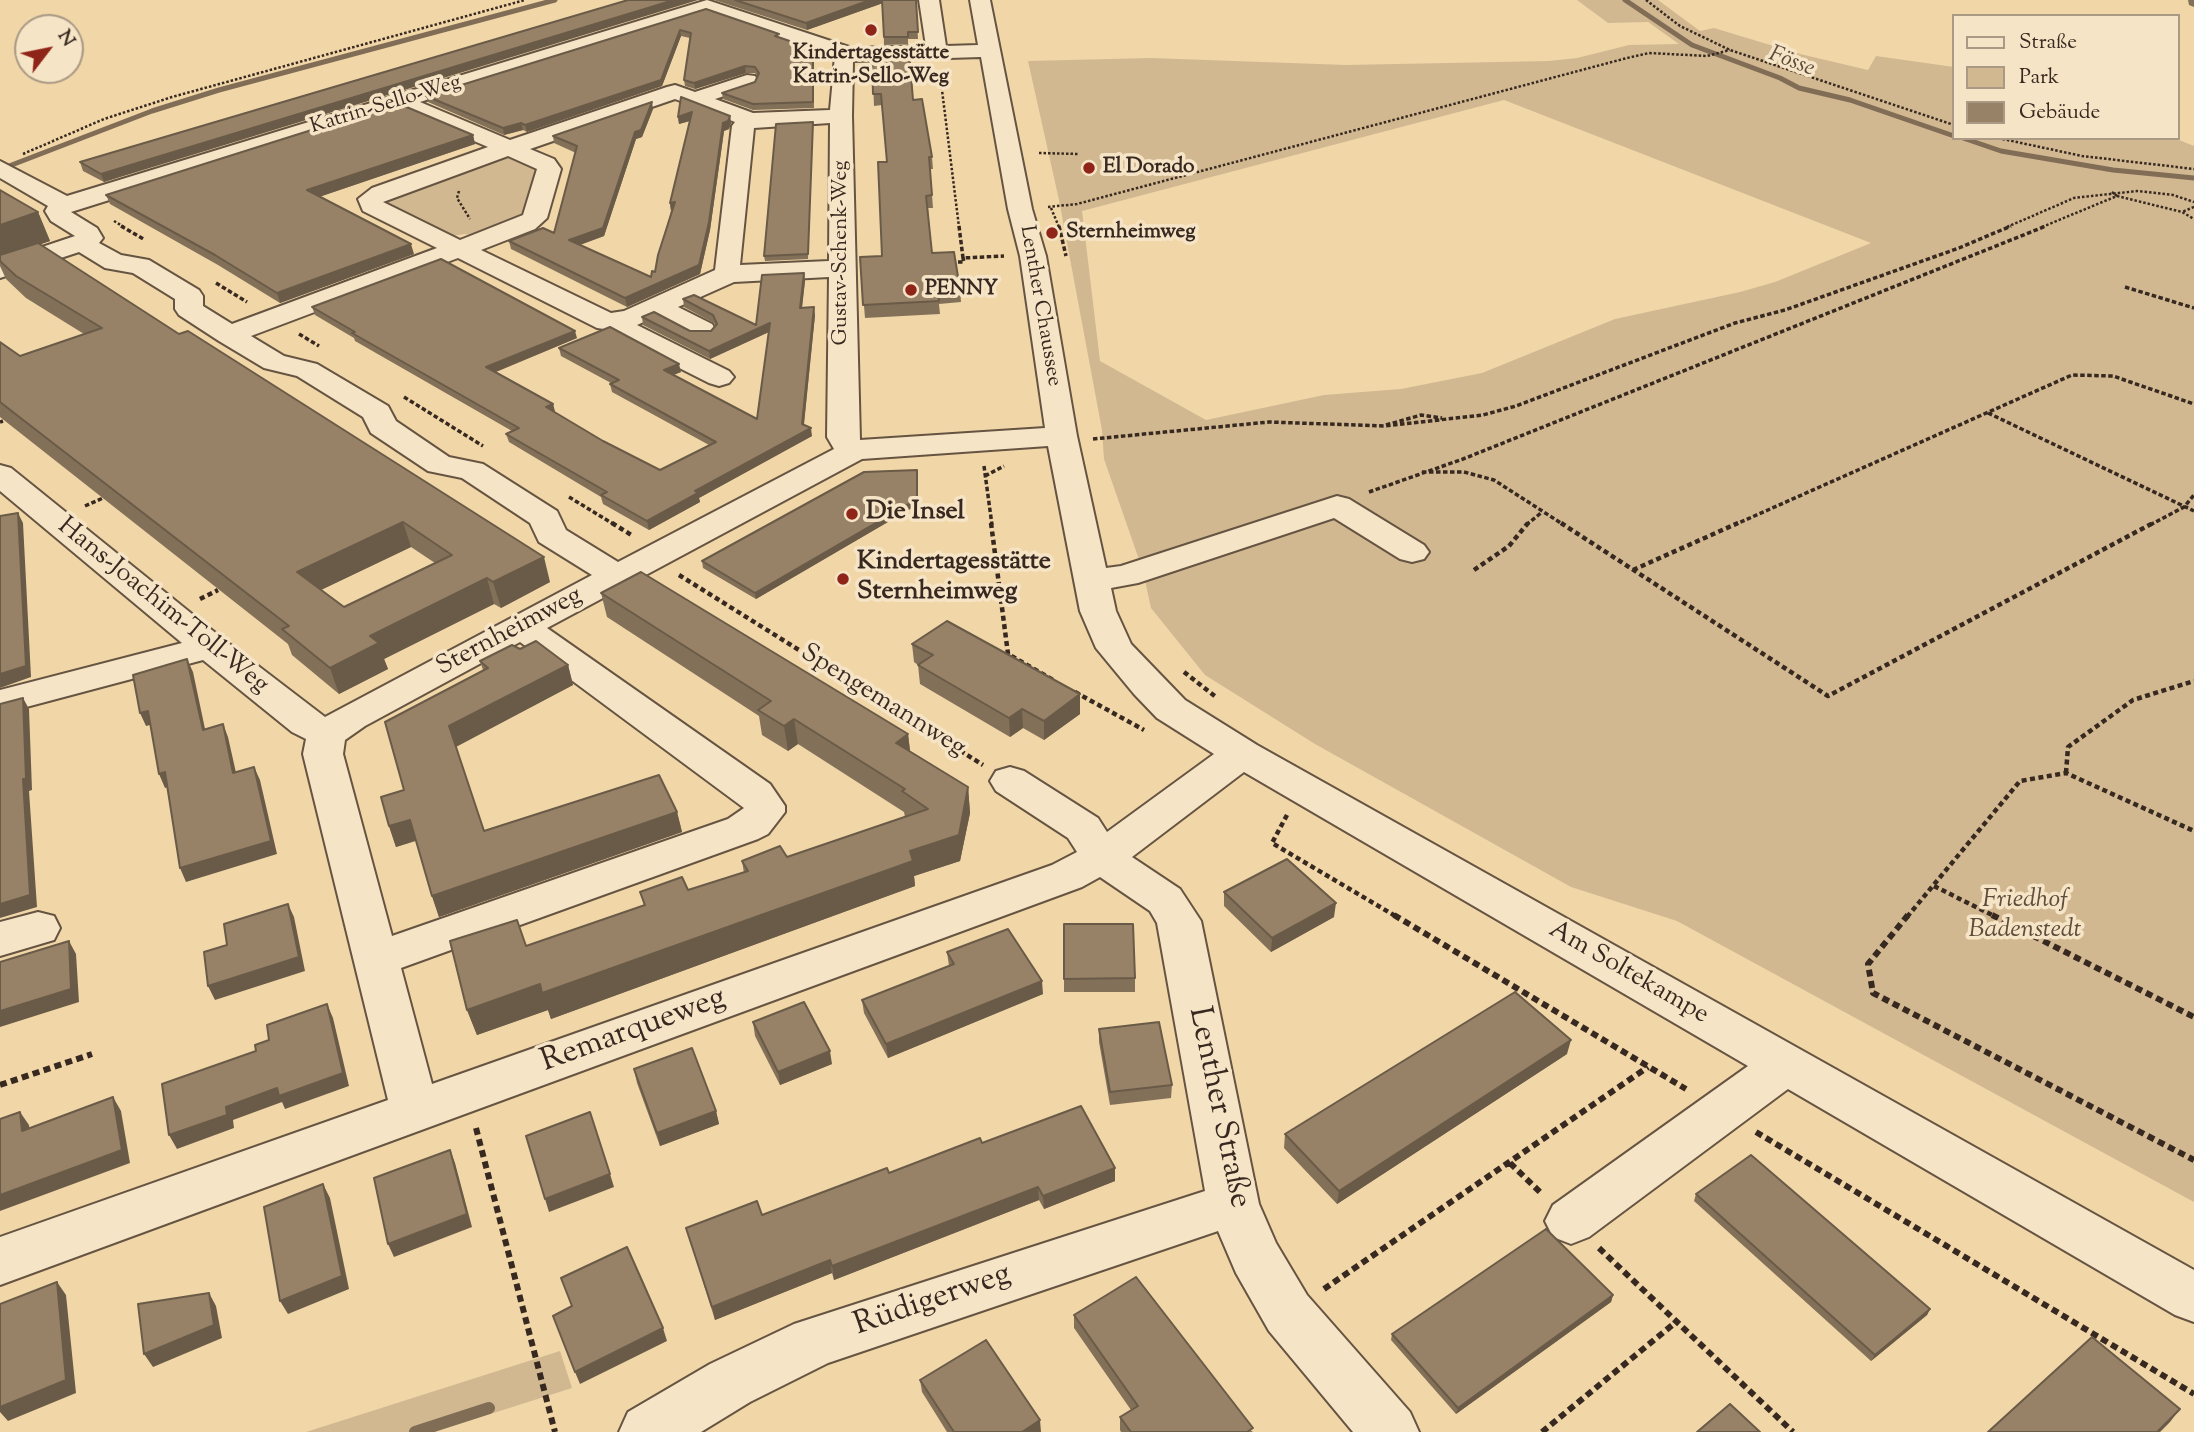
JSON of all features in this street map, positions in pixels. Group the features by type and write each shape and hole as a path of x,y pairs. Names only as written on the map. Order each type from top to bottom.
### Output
{"street":[{"path":"929,0 937,53"},
{"name":"Lenther Chaussee","path":"980,0 1020,209 1033,256 1062,436 1094,595"},
{"name":"Katrin-Sello-Weg","path":"65,205 718,3 850,54 989,51"},
{"name":"Gustav-Schenk-Weg","path":"850,54 843,59 841,116 843,437 851,452"},
{"path":"685,96 725,75"},
{"path":"747,81 685,96 509,148 381,193 370,199 372,206 599,319 619,322 729,274 842,268"},
{"path":"685,96 751,120 841,116"},
{"path":"229,335 526,225 534,218 549,169 546,164 402,102"},
{"path":"729,274 727,264 743,126 751,120"},
{"path":"1009,152 1039,153"},
{"path":"0,270 90,238 88,233 60,216 57,211 65,205 8,162"},
{"path":"81,243 114,262 140,266 189,296 189,309 229,335 274,362 307,370 377,412 383,426 439,464 472,471 545,518 551,535 634,567"},
{"path":"656,307 702,330"},
{"path":"619,322 626,330 719,377"},
{"name":"Sternheimweg","path":"327,734 351,717 851,452 866,447 1062,436"},
{"name":"Hans-Joachim-Toll-Weg","path":"0,475 306,723 327,734"},
{"path":"1094,595 1126,576 1337,506 1412,552"},
{"name":"Am Soltekampe","path":"1094,595 1114,648 1147,687 1171,709 1243,754 2194,1298"},
{"path":"376,959 743,829 753,824 764,812 765,806 756,794 522,627"},
{"path":"0,702 211,647"},
{"path":"327,734 323,754 415,1111"},
{"name":"Remarqueweg","path":"0,1261 1067,876 1102,858 1216,771 1243,754"},
{"path":"1010,781 1083,828 1102,858"},
{"name":"Lenther Straße","path":"1102,858 1165,900 1179,921 1233,1203 1255,1256 1288,1313 1390,1432"},
{"path":"1571,1222 1785,1065"},
{"name":"Rüdigerweg","path":"648,1432 730,1383 814,1342 1233,1203"}],"path":[{"path":"8,162 104,119 149,104 526,0"},
{"path":"1646,0 1680,26 1730,50 1952,124"},
{"path":"1020,209 1077,204 1649,53 1707,56 1730,50"},
{"path":"937,53 964,262 950,262"},
{"path":"2006,140 2082,156 2194,169"},
{"path":"1039,153 1079,154"},
{"path":"464,187 457,193 457,198 469,214 470,223"},
{"path":"2112,192 2116,196 2182,212 2194,219"},
{"path":"1062,436 1095,439 1269,422 1385,426 1483,415 1516,407 1735,323 1785,310 1959,248 2074,198 2112,192 2155,192 2194,202"},
{"path":"1337,506 1422,472 1463,459 1964,260 2116,196"},
{"path":"2182,212 2194,207"},
{"path":"963,258 1012,256"},
{"path":"2125,287 2194,308"},
{"path":"1632,570 2072,375 2113,376 2194,404"},
{"path":"1987,412 2194,511"},
{"path":"1385,426 1422,415 1446,420"},
{"path":"1422,472 1464,472 1494,480 1541,513 1828,696 2184,507 2194,495"},
{"path":"1474,570 1509,546 1523,528 1541,513"},
{"name":"Spengemannweg","path":"634,567 1010,781"},
{"path":"1179,667 1219,699"},
{"path":"2066,773 2068,747 2133,700 2194,681"},
{"path":"2194,831 2066,773 2020,781 1868,964 1873,993 2194,1160"},
{"path":"1934,886 2194,1017"},
{"path":"0,1085 92,1054"},
{"path":"1288,1313 1648,1067"},
{"path":"467,1092 555,1432"},
{"path":"1510,1163 1793,1432"},
{"path":"1542,1432 1676,1322"}],"green space":[{"name":"Friedhof Badenstedt","path":"1577,0 1658,0 1700,31 1714,28 1800,54 1868,70 1876,56 1952,67 1952,140 2179,140 2194,146 2194,1202 1677,921 1571,887 1315,744 1205,675 1151,608 1143,571 1104,459 1102,430 1059,200 1028,61 1151,58 1346,65 1549,61 1577,58 1629,45 1679,44 1648,22 1608,23","holes":["1504,100 1871,243 1775,282 1615,319 1482,373 1401,389 1324,395 1206,420 1100,361 1082,211"]},
{"path":"509,158 538,171 520,222 479,237 465,234 445,237 379,205 380,198 491,159"},
{"path":"560,1351 572,1388 434,1432 306,1432"}],"building":[{"path":"628,0 674,0 101,174 80,162"},
{"path":"735,0 870,0 806,23"},
{"path":"882,0 916,0 918,32 908,32 908,37 884,37"},
{"path":"706,9 779,34 775,36 813,49 813,102 753,104 722,93 755,82 759,73 755,67 745,66 694,83 684,80 691,33 680,30 661,80 525,125 521,123 503,128 426,96"},
{"path":"884,51 909,51 913,100 922,99 932,157 929,157 932,195 926,196 932,253 954,252 960,289 937,290 939,301 863,305 860,257 882,256 878,162 887,162 881,94 873,94 872,55 884,54"},
{"path":"681,97 730,116 728,121 723,123 709,222 699,265 625,298 509,241 543,228 554,233 577,146 553,136 652,102 641,130 635,132 603,228 569,240 651,277 652,271 655,272 675,202 670,203 692,112 678,117"},
{"path":"397,103 473,135 307,190 411,244 277,293 215,255 106,195"},
{"path":"813,122 808,254 764,256 776,124"},
{"path":"0,190 38,212 0,225"},
{"path":"38,243 179,334 188,331 544,557 493,582 487,578 370,636 379,643 330,668 282,629 289,626 0,402 0,342 20,356 102,328 16,276 0,261 0,255","holes":["403,522 452,555 344,607 297,572"]},
{"path":"441,259 575,331 486,367 553,404 546,407 603,441 660,470 716,442 610,384 619,380 559,348 610,327 679,364 664,370 757,419 770,323 709,351 642,317 654,312 690,331 711,331 717,324 713,315 683,299 694,295 756,325 762,275 804,273 800,308 814,307 802,424 811,428 695,491 698,493 647,521 601,495 607,492 506,434 519,428 352,333 355,332 312,307"},
{"path":"917,470 917,499 755,593 702,561 864,472"},
{"path":"18,513 26,666 0,674 0,516"},
{"path":"641,572 908,734 896,743 968,787 959,835 910,851 913,861 542,993 540,984 467,1010 450,941 517,920 526,946 645,905 640,892 682,877 688,890 748,871 742,861 780,846 787,857 928,809 902,791 905,789 794,719 784,726 758,710 771,701 601,593"},
{"path":"947,621 1080,694 1044,721 1022,709 1009,718 918,665 933,655 912,644"},
{"path":"536,641 568,665 449,726 484,831 659,775 677,812 432,896 410,820 389,826 381,797 404,790 385,722 488,668 480,661 512,645 520,649"},
{"path":"187,659 203,730 223,724 233,773 254,767 271,841 180,868 165,772 159,774 148,711 140,713 133,675"},
{"path":"23,698 26,779 23,779 30,895 0,904 0,704"},
{"path":"1287,859 1336,903 1272,938 1224,892"},
{"path":"288,904 299,957 208,986 204,952 227,945 224,924"},
{"path":"1064,924 1133,924 1135,978 1064,979"},
{"path":"1008,929 1042,981 886,1044 862,1000 954,964 947,952"},
{"path":"69,941 71,989 0,1011 0,962"},
{"path":"1515,992 1571,1040 1339,1191 1285,1134"},
{"path":"804,1002 830,1051 778,1072 753,1022"},
{"path":"327,1004 343,1073 279,1096 277,1088 226,1107 227,1115 169,1135 162,1084 256,1051 255,1045 269,1040 267,1025"},
{"path":"1159,1022 1172,1085 1110,1092 1099,1029"},
{"path":"692,1048 716,1111 657,1133 634,1069"},
{"path":"113,1097 122,1150 0,1195 0,1119 20,1112 22,1131"},
{"path":"1081,1106 1115,1168 1043,1196 1038,1187 832,1266 830,1260 712,1307 686,1228 757,1201 762,1215 887,1168 889,1173 980,1138 982,1143"},
{"path":"590,1112 610,1174 545,1199 526,1136"},
{"path":"450,1150 467,1214 388,1244 374,1178"},
{"path":"1751,1155 1930,1309 1875,1355 1696,1194"},
{"path":"323,1184 342,1276 280,1301 264,1207"},
{"path":"1546,1229 1613,1295 1458,1408 1392,1334"},
{"path":"627,1247 663,1328 575,1372 553,1316 572,1306 561,1278"},
{"path":"1136,1277 1253,1428 1247,1432 1131,1432 1120,1417 1138,1406 1074,1315"},
{"path":"57,1282 66,1380 0,1407 0,1304"},
{"path":"209,1293 214,1325 144,1354 138,1304"},
{"path":"2092,1337 2180,1409 2157,1432 1988,1432"},
{"path":"986,1340 1040,1420 1022,1432 954,1432 920,1380"},
{"path":"1730,1404 1760,1432 1697,1432"}],"waterway":[{"path":"9,166 152,111 219,90 555,0"},
{"name":"Fösse","path":"1625,0 1692,45 1780,78 1799,88 1850,100 1952,135"},
{"name":"Fösse","path":"1969,140 2001,151 2113,170 2194,178"},
{"path":"415,1432 489,1408"}],"place":[{"name":"Kindertagesstätte Katrin-Sello-Weg","path":"871,30"},
{"name":"El Dorado","path":"1089,168"},
{"name":"Sternheimweg","path":"1052,233"},
{"name":"PENNY","path":"911,290"},
{"name":"Die Insel","path":"852,514"},
{"name":"Kindertagesstätte Sternheimweg","path":"843,579"}]}
